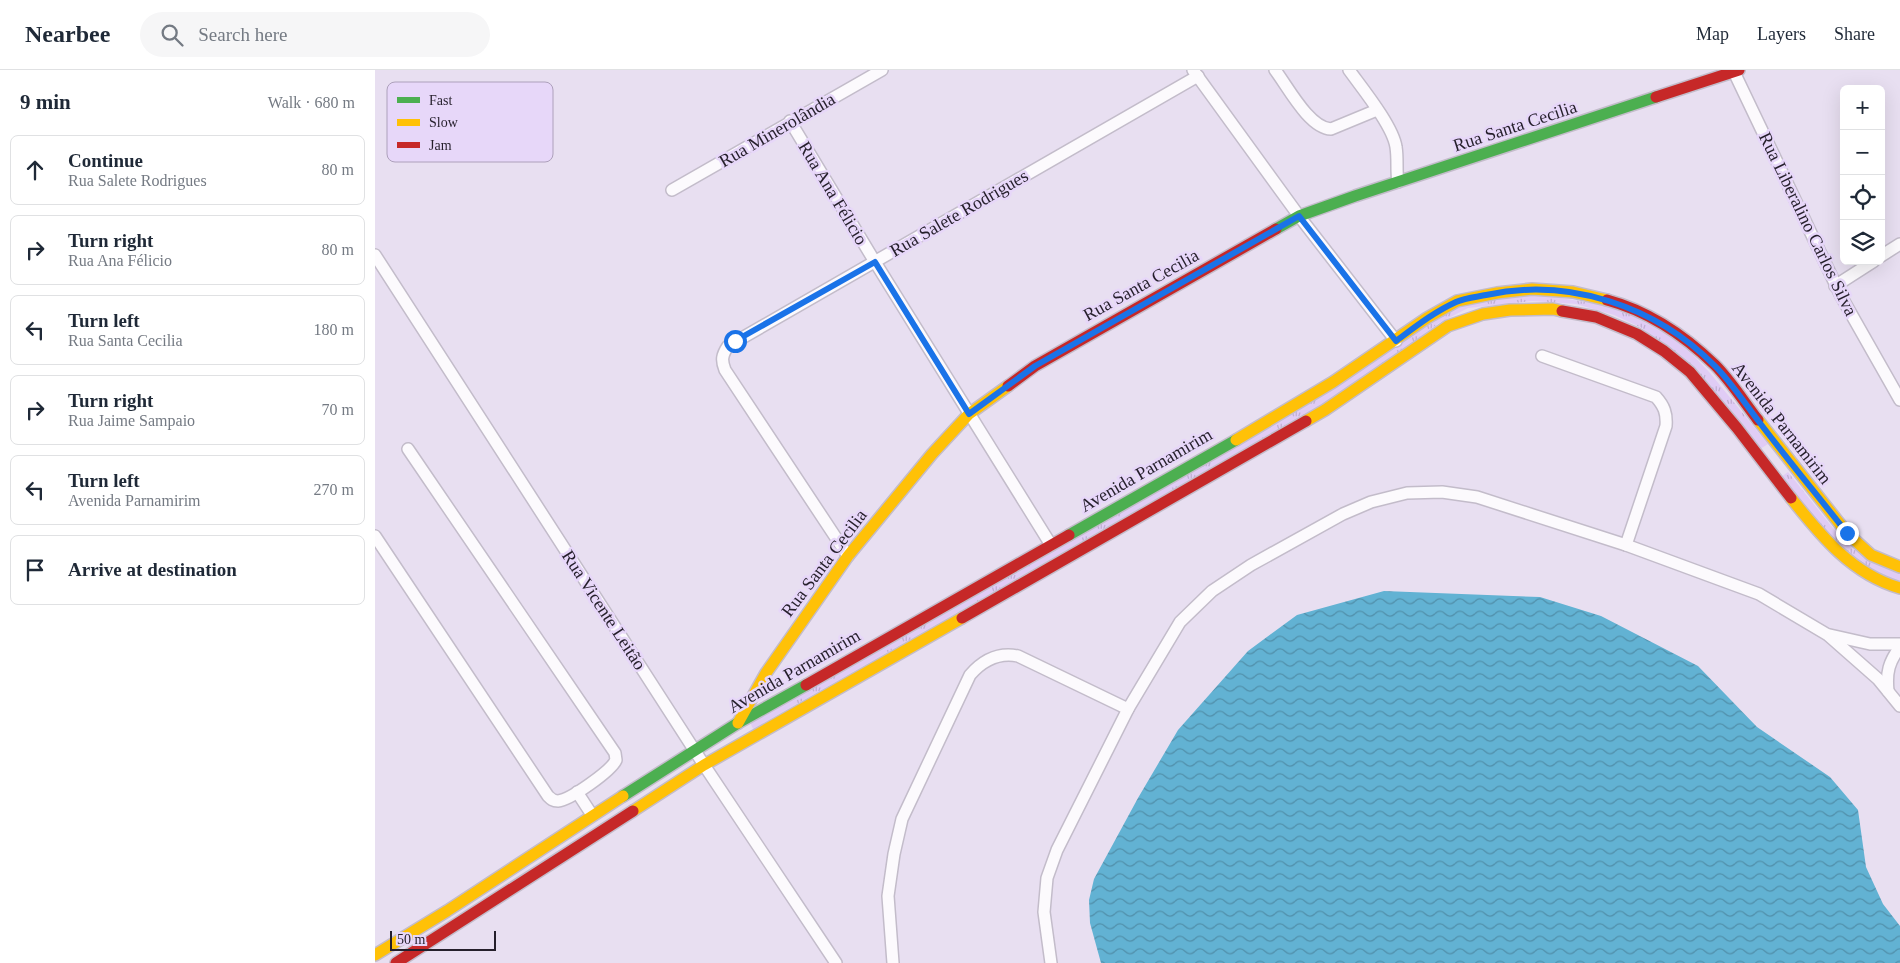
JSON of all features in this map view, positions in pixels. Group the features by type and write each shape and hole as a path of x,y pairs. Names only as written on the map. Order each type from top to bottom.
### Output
{"street":[{"name":"Rua Minerolândia","path":"672,190 882,70"},
{"path":"1275,70 1309,117 1317,125 1324,128 1331,129 1377,110"},
{"path":"1349,70 1393,136 1396,147 1398,182"},
{"name":"Rua Santa Cecilia","path":"722,754 766,673 848,556 932,454 969,414 1035,366 1299,216 1737,71"},
{"name":"Rua Liberalino Carlos Silva","path":"1737,71 1835,286 1900,400"},
{"path":"1196,73 1299,216 1396,341"},
{"name":"Rua Salete Rodrigues","path":"848,556 725,370 722,362 723,353 728,346 875,262 1196,73"},
{"name":"Rua Ana Félicio","path":"791,121 875,262 1051,545"},
{"path":"1885,253 1900,244"},
{"name":"Rua Vicente Leitão","path":"375,255 704,765 835,963"},
{"path":"1835,286 1868,265"},
{"name":"Avenida Parnamirim","path":"375,956 738,723 1280,415 1396,341 1427,318 1457,301 1497,293 1532,289 1565,291 1617,303 1648,316 1681,336 1716,366 1847,533 1871,555 1900,568"},
{"name":"Avenida Parnamirim","path":"397,963 722,754 1325,410 1448,326 1483,314 1529,308 1567,311 1596,317 1637,334 1663,351 1690,372 1815,527 1845,559 1887,585 1900,588"},
{"path":"1542,356 1655,397 1663,405 1667,415 1666,426 1626,545"},
{"path":"375,536 552,800 561,801 611,768 616,760 615,754 408,449"},
{"path":"1769,469 1785,456"},
{"path":"1051,963 1044,912 1047,878 1057,850 1128,709 1180,622 1212,590 1251,565 1343,514 1371,502 1407,493 1442,492 1477,497 1626,545 1759,594 1828,634 1878,679 1900,706"},
{"path":"1828,634 1870,644 1900,645 1888,666 1886,677 1888,691"},
{"path":"893,963 888,896 894,854 902,819 970,675 980,664 994,656 1010,654 1018,656 1128,709"},
{"path":"577,792 592,815"},
{"path":"447,911 455,926"}],"green space":[{"path":"1529,293 1617,307 1671,337 1692,354 1710,373 1768,444 1760,449 1642,328 1614,315 1576,304 1532,301 1468,308 1439,323 1351,388 753,729 750,722 1449,308"},
{"path":"1788,472 1833,528 1853,549 1900,573 1900,581 1892,579 1847,555 1781,477"}],"water":[{"path":"1384,591 1540,597 1601,616 1698,666 1757,727 1830,777 1858,810 1866,867 1883,904 1900,926 1900,963 1101,963 1090,923 1089,900 1094,879 1178,730 1248,651 1297,615"}],"traffic: fast":[{"path":"1276,229 1299,216 1355,196 1656,97"},
{"path":"1069,535 1236,440"},
{"path":"623,796 738,723 806,685"}],"traffic: slow":[{"path":"1236,440 1333,382 1427,318 1457,301 1497,293 1532,289 1573,292 1607,300"},
{"path":"1306,421 1448,326 1483,314 1510,310 1553,309 1562,311"},
{"path":"738,723 766,673 848,556 932,454 969,414 1008,386"},
{"path":"1758,420 1847,533 1871,555 1900,567"},
{"path":"1791,498 1826,539 1852,563 1883,582 1900,588"},
{"path":"633,811 704,765 962,618"},
{"path":"375,955 447,911 623,796"}],"traffic: jam":[{"path":"1656,97 1739,70"},
{"path":"1008,386 1035,366 1276,229"},
{"path":"1607,300 1651,318 1691,344 1721,371 1758,420"},
{"path":"1562,311 1596,317 1637,334 1664,351 1690,372 1737,428 1791,498"},
{"path":"962,618 1306,421"},
{"path":"806,685 1069,535"},
{"path":"396,963 633,811"}],"route":[{"path":"735,341 875,262 969,414 1035,366 1299,216 1396,341 1427,318 1457,301 1497,293 1532,289 1573,292 1617,303 1648,316 1681,336 1716,366 1847,533"}]}
